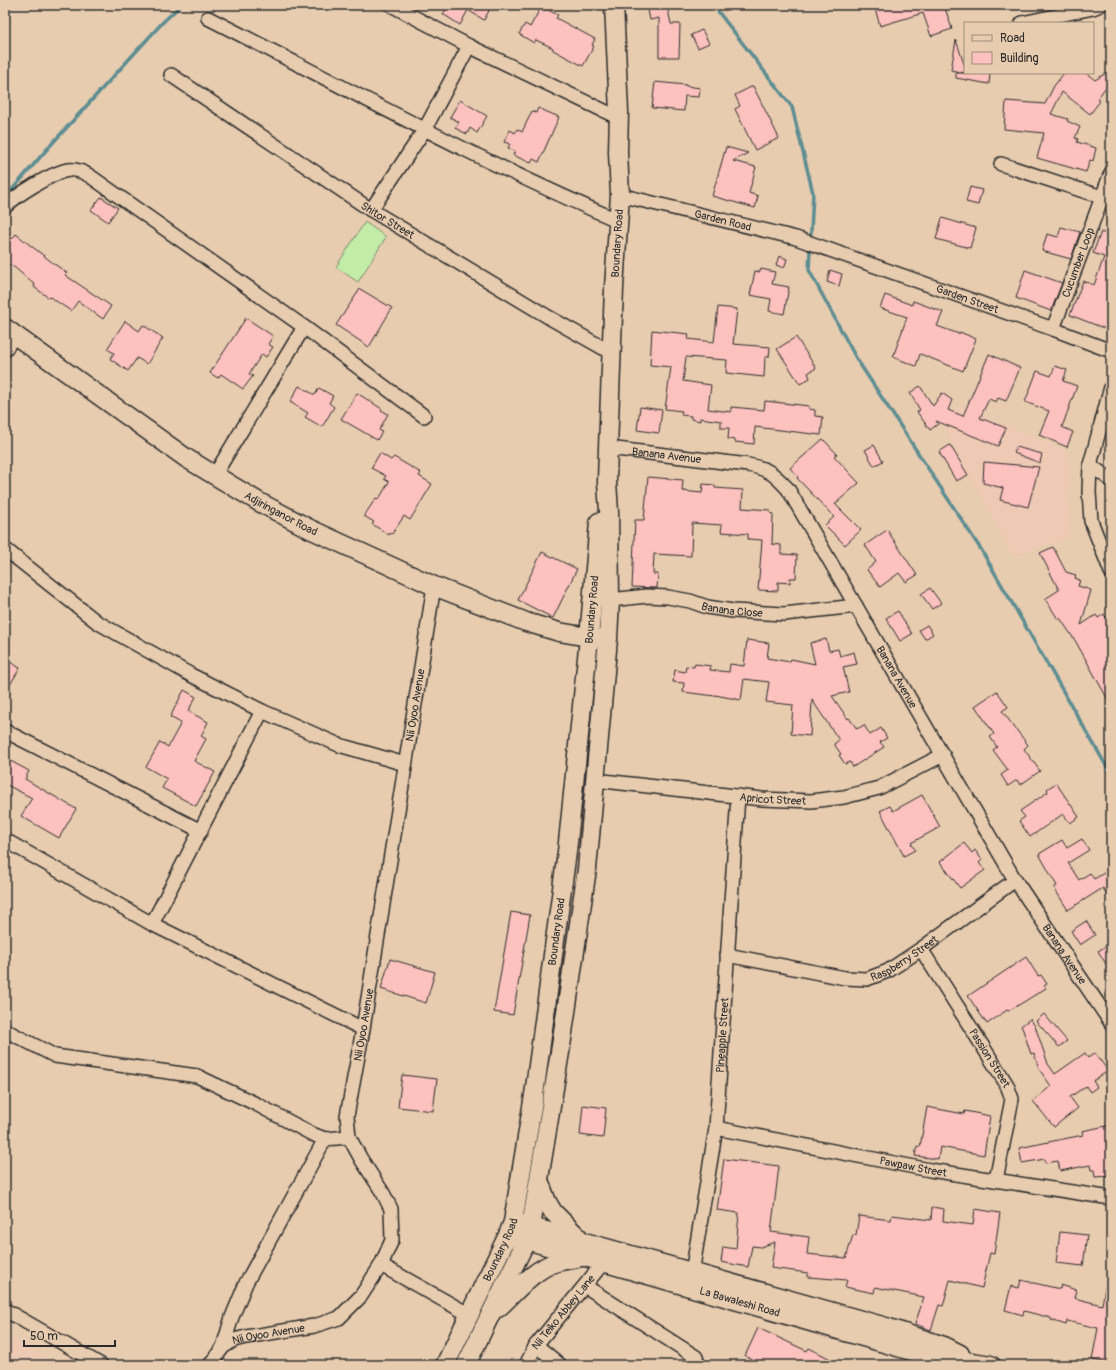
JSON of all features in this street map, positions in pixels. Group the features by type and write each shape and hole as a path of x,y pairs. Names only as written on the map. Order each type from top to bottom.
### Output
{"main road":[{"name":"Boundary Road","path":"466,1365 529,1233 540,1183 584,884 608,640 610,600 609,512 607,482 614,288 620,195 618,152 619,118 614,5"},
{"name":"Adjiringanor Road","path":"8,338 214,476 310,530 434,586 526,622 559,632 608,640"},
{"name":"Boundary Road","path":"445,1365 510,1228 534,1095 561,898 589,638 600,512 607,482"},
{"path":"490,1315 535,1274 546,1266 583,1249 553,1212 547,1202 540,1183"},
{"name":"La Bawaleshi Road","path":"510,1228 583,1249 692,1273 886,1327 944,1346 973,1361"},
{"name":"La Bawaleshi Road","path":"583,1249 604,1262 922,1354 991,1365"}],"street":[{"path":"391,5 469,46 619,118"},
{"path":"1027,22 1093,8 1100,5"},
{"path":"208,18 558,195 619,221"},
{"path":"371,210 425,129 469,46"},
{"name":"Shitor Street","path":"171,75 371,210 550,318 612,353"},
{"path":"1001,164 1107,198"},
{"path":"5,207 38,182 68,170 78,170 90,176 304,327 424,416"},
{"name":"Cucumber Loop","path":"1053,329 1107,198 1111,173"},
{"name":"Garden Road","path":"620,195 796,238 825,247"},
{"name":"Garden Street","path":"825,247 1111,351"},
{"path":"214,476 304,327"},
{"path":"1111,387 1090,465 1091,521 1111,572"},
{"name":"Banana Avenue","path":"608,448 763,468 778,478 788,489 1015,880 1111,1023"},
{"path":"1090,465 1111,480"},
{"path":"5,549 97,622 191,675 262,711 339,745 405,764"},
{"name":"Nii Oyoo Avenue","path":"222,1347 234,1340 246,1337 314,1326 339,1318 361,1296 381,1265 392,1240 391,1209 384,1194 361,1160 349,1137 347,1116 363,1029 434,586"},
{"name":"Banana Close","path":"610,600 647,596 668,597 690,601 707,607 733,611 784,614 856,606"},
{"path":"152,924 262,711"},
{"path":"5,730 200,831"},
{"name":"Apricot Street","path":"595,780 762,799 811,801 844,796 879,788 943,755"},
{"name":"Pineapple Street","path":"692,1273 716,1128 738,796"},
{"path":"5,840 152,924 363,1029"},
{"name":"Raspberry Street","path":"727,955 845,978 867,979 888,971 921,949 1015,880"},
{"name":"Passion Street","path":"921,949 1007,1085 1012,1099 996,1180"},
{"path":"5,1030 56,1056 198,1076 250,1101 312,1134 325,1138 349,1137"},
{"name":"Pawpaw Street","path":"716,1128 930,1170 1111,1198"},
{"path":"210,1365 222,1347 246,1283 325,1138"},
{"name":"Nii Teiko Abbey Lane","path":"526,1365 536,1345 604,1262"},
{"path":"381,1265 470,1315"},
{"path":"585,1286 697,1361 709,1365"},
{"path":"5,1310 101,1365"},
{"path":"536,1345 560,1365"}],"shaded area":[{"path":"959,405 1068,452 1070,537 1013,556 941,422"},
{"path":"5,1334 59,1365 5,1365"}],"green space":[{"path":"365,222 386,237 358,282 336,267"}],"building":[{"path":"449,5 492,5 484,20 468,10 460,25 443,14"},
{"path":"647,5 667,5 671,24 680,24 679,57 659,57 659,18 650,20"},
{"path":"874,5 944,5 952,29 931,36 923,13 880,26"},
{"path":"540,9 544,12 546,9 558,15 556,18 595,39 592,45 594,46 583,66 553,50 553,48 536,40 534,43 519,34 525,24 530,27"},
{"path":"702,30 709,43 698,48 691,35"},
{"path":"956,40 964,64 964,73 951,70"},
{"path":"1111,70 1111,80 1097,99 1100,101 1090,114 1062,92 1051,114 1068,119 1067,121 1080,127 1075,138 1078,139 1077,142 1096,148 1093,161 1090,160 1086,172 1037,158 1044,133 1004,129 1006,101 1045,104 1054,86 1063,74 1087,74 1095,80"},
{"path":"956,73 990,74 989,84 956,78"},
{"path":"655,82 700,88 699,97 685,96 684,111 652,108"},
{"path":"753,86 779,138 755,150 735,109 740,106 735,95"},
{"path":"460,100 487,116 477,133 470,128 467,134 455,128 459,122 450,117"},
{"path":"538,108 559,117 539,162 533,159 531,163 513,155 515,151 508,148 510,144 504,142 510,130 515,133 517,129 522,132 532,111 536,113"},
{"path":"726,147 748,153 733,161 756,167 749,193 758,196 755,208 712,196"},
{"path":"970,187 982,190 978,205 966,202"},
{"path":"101,197 118,208 108,222 91,210"},
{"path":"942,218 976,228 970,248 936,239"},
{"path":"1061,227 1080,232 1071,259 1042,251 1047,234 1058,237"},
{"path":"1101,232 1111,236 1111,316 1106,329 1070,315 1083,281 1094,285 1104,257 1093,253"},
{"path":"16,234 67,273 65,275 111,306 103,319 78,301 71,311 34,287 35,285 14,267 5,262 5,244"},
{"path":"779,256 787,259 784,268 776,265"},
{"path":"761,269 775,272 772,284 789,287 784,314 769,311 771,299 750,295 755,271 760,272"},
{"path":"830,270 842,274 839,286 827,282"},
{"path":"1025,270 1062,283 1051,311 1016,298"},
{"path":"360,289 392,308 369,347 336,325"},
{"path":"885,295 912,305 913,301 943,312 937,326 959,334 960,332 976,339 963,371 920,354 916,366 893,357 907,317 880,308"},
{"path":"718,307 737,309 733,344 770,347 769,357 765,357 764,377 726,373 727,360 686,357 683,381 711,385 708,409 731,412 731,407 764,410 765,401 809,406 809,409 815,410 815,416 823,417 821,435 755,427 754,444 735,442 735,440 728,439 729,428 721,428 721,421 700,418 700,421 691,419 691,416 681,415 682,411 665,409 671,367 650,365 652,330 689,334 688,339 714,342"},
{"path":"246,318 273,336 268,344 273,347 266,357 262,354 249,374 253,376 243,389 221,374 218,378 210,373"},
{"path":"125,321 139,331 143,325 163,338 147,364 137,358 128,371 110,359 114,353 107,349"},
{"path":"796,337 816,368 808,373 810,378 800,384 777,349"},
{"path":"989,354 1020,368 1006,401 998,398 996,402 989,399 980,418 1006,428 998,446 936,421 938,424 930,430 917,412 920,410 910,393 920,386 933,406 942,393 952,400 948,410 963,416"},
{"path":"1055,366 1067,370 1063,381 1077,386 1062,427 1073,432 1067,447 1039,435 1049,411 1025,402 1037,371 1051,376"},
{"path":"299,386 315,395 319,388 333,396 329,403 334,407 322,427 305,417 308,413 290,402"},
{"path":"357,393 388,414 379,430 382,432 377,440 341,419"},
{"path":"640,407 662,410 659,433 637,430"},
{"path":"823,439 837,454 834,456 859,483 835,504 861,530 845,545 825,525 834,517 797,478 798,477 790,468"},
{"path":"874,445 883,461 874,466 865,450"},
{"path":"950,445 968,475 956,481 939,452"},
{"path":"1016,447 1042,454 1040,463 1014,453"},
{"path":"380,453 391,460 394,457 421,473 419,476 432,484 410,520 404,516 392,534 390,533 389,535 372,524 374,522 364,516 376,498 379,499 389,482 384,479 386,476 371,468"},
{"path":"984,462 1039,467 1028,507 1000,500 1003,488 983,483"},
{"path":"648,477 683,480 682,491 702,493 703,484 715,485 715,488 743,490 742,508 770,510 770,513 773,514 772,544 781,545 781,554 797,555 796,578 790,578 790,583 778,582 778,591 758,590 762,540 748,539 748,534 721,532 722,525 692,523 691,556 654,554 653,574 658,574 657,588 632,587 635,520 644,520"},
{"path":"887,530 917,575 906,582 899,573 880,587 867,570 876,562 865,545"},
{"path":"1053,547 1066,572 1076,575 1075,578 1080,580 1078,586 1091,590 1081,625 1096,615 1098,618 1104,614 1111,626 1111,664 1107,666 1111,673 1111,705 1076,642 1045,599 1059,590 1040,553"},
{"path":"542,552 577,569 553,618 518,600"},
{"path":"930,588 941,603 932,609 921,594"},
{"path":"898,611 912,634 900,641 886,618"},
{"path":"927,625 933,634 925,639 919,630"},
{"path":"826,639 829,651 838,649 840,656 854,652 857,664 843,667 849,692 832,696 857,729 864,725 870,735 881,728 887,738 880,742 884,747 853,767 850,762 845,764 839,755 841,754 834,744 839,740 812,700 810,736 791,734 793,705 766,702 769,682 744,679 741,700 715,695 683,692 684,683 673,682 675,670 685,672 686,666 694,667 695,664 711,666 710,670 729,672 730,664 744,666 747,640 769,643 767,658 790,662 791,659 815,664 810,643"},
{"path":"5,659 20,668 5,693"},
{"path":"184,690 196,697 188,711 208,722 201,736 206,739 194,761 215,772 196,806 162,788 167,779 146,767 160,742 168,747 181,723 170,717"},
{"path":"997,691 1008,707 1002,711 1028,745 1024,749 1040,771 1020,785 1017,780 1008,786 1001,775 1008,770 993,750 997,747 990,737 994,734 975,706"},
{"path":"5,758 29,771 25,779 76,809 59,838 21,816 32,798 5,784"},
{"path":"1056,783 1079,817 1070,823 1063,814 1030,837 1019,821 1025,817 1020,811 1048,792 1047,789"},
{"path":"922,795 940,827 911,843 915,850 904,856 880,811 890,806 893,811"},
{"path":"1082,839 1089,850 1068,863 1079,880 1090,873 1094,879 1111,869 1111,902 1103,888 1068,910 1054,888 1057,886 1039,854 1062,840 1067,848"},
{"path":"964,843 972,853 975,850 982,860 979,863 985,870 960,888 940,862"},
{"path":"511,912 530,915 513,1015 494,1012"},
{"path":"1086,921 1095,935 1080,945 1071,931"},
{"path":"1111,943 1111,972 1098,951"},
{"path":"1026,957 1038,976 1041,975 1047,984 1044,986 1046,988 1008,1011 1007,1010 987,1024 968,996"},
{"path":"390,959 435,972 426,1003 381,989"},
{"path":"1044,1014 1067,1041 1059,1047 1036,1021"},
{"path":"1030,1019 1035,1026 1048,1064 1055,1074 1085,1053 1088,1058 1095,1053 1108,1071 1093,1081 1097,1087 1090,1092 1086,1086 1070,1097 1078,1108 1054,1127 1033,1101 1051,1086 1039,1069 1034,1053 1031,1054 1021,1026"},
{"path":"402,1075 437,1079 433,1111 398,1107"},
{"path":"583,1105 606,1108 603,1138 580,1135"},
{"path":"927,1107 964,1114 965,1111 990,1116 984,1155 940,1147 938,1159 915,1156 917,1146 920,1147"},
{"path":"1111,1125 1111,1176 1095,1177 1094,1170 1091,1170 1090,1165 1060,1171 1058,1161 1045,1163 1045,1159 1022,1163 1019,1148 1083,1135 1082,1131"},
{"path":"724,1159 779,1166 771,1232 809,1237 807,1254 846,1258 853,1235 856,1235 859,1216 891,1220 892,1215 931,1220 932,1207 944,1209 943,1221 973,1225 975,1209 1000,1213 994,1254 990,1253 982,1288 950,1280 943,1306 939,1305 931,1330 915,1324 924,1297 875,1287 874,1293 845,1287 847,1280 808,1277 808,1273 771,1268 775,1242 761,1247 752,1246 748,1267 721,1262 723,1247 736,1249 739,1213 717,1210"},
{"path":"1060,1232 1087,1235 1083,1266 1056,1263"},
{"path":"1021,1280 1060,1289 1061,1285 1076,1290 1074,1298 1102,1305 1106,1282 1111,1282 1111,1363 1092,1360 1098,1328 1067,1321 1066,1325 1051,1320 1051,1318 1024,1311 1023,1315 1005,1310 1011,1286 1019,1288"},
{"path":"758,1328 807,1351 809,1348 842,1365 765,1365 745,1356"}],"waterway":[{"path":"5,198 48,148 163,22 181,5"},
{"path":"713,5 792,107 813,193 809,270 856,358 982,551 1111,774"}]}
